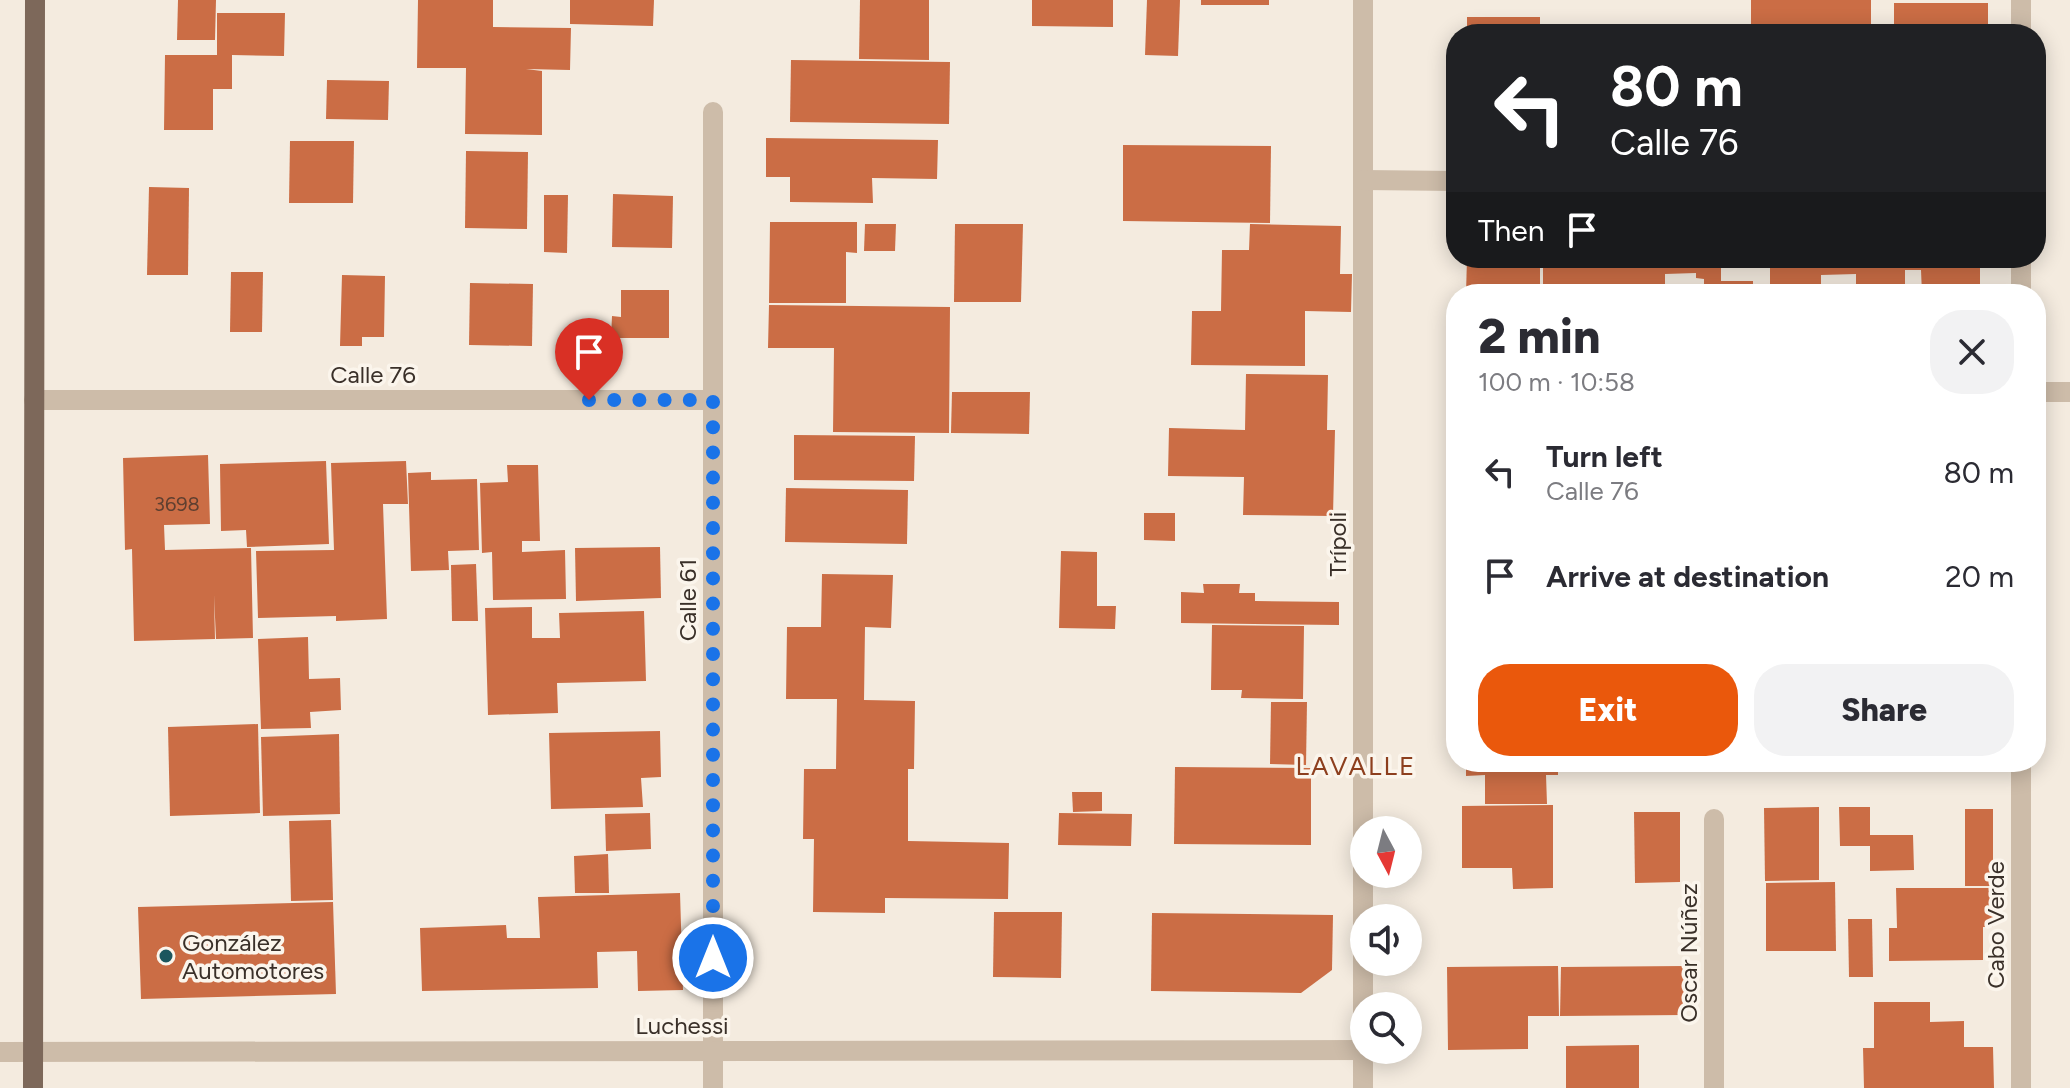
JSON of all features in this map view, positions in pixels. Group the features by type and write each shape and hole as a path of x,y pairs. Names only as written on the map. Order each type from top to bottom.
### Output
{"main road":[{"path":"33,1088 35,0"}],"street":[{"name":"Trípoli","path":"1363,0 1363,992"},
{"path":"2021,0 2021,24"},
{"name":"Calle 61","path":"713,112 713,1088"},
{"path":"1363,180 1446,181"},
{"path":"2046,392 2070,392"},
{"name":"Calle 76","path":"34,400 713,400"},
{"name":"Cabo Verde","path":"2021,772 2021,1088"},
{"name":"Oscar Núñez","path":"1714,819 1714,1088"},
{"name":"Luchessi","path":"0,1052 1350,1050"},
{"name":"Trípoli","path":"1363,1064 1363,1088"}],"building":[{"path":"178,0 216,0 215,40 177,40"},
{"path":"418,0 493,0 493,27 571,28 570,70 526,69 542,71 542,135 465,134 466,68 417,68"},
{"path":"570,0 654,0 653,26 570,24"},
{"path":"860,0 929,0 929,60 859,59"},
{"path":"1032,0 1113,0 1113,27 1032,26"},
{"path":"1147,0 1180,0 1178,56 1145,55"},
{"path":"1201,0 1269,0 1269,5 1201,5"},
{"path":"1751,0 1871,0 1871,24 1751,24"},
{"path":"1894,3 1988,3 1988,24 1894,24"},
{"path":"217,13 285,13 284,56 232,55 232,89 213,89 213,130 164,130 165,55 217,55"},
{"path":"1467,17 1540,17 1540,24 1467,24"},
{"path":"791,60 950,62 949,124 790,122"},
{"path":"327,80 389,81 388,120 326,119"},
{"path":"766,138 938,140 937,179 872,178 873,203 790,202 790,177 766,177"},
{"path":"290,141 354,141 353,203 289,203"},
{"path":"1123,145 1271,146 1270,223 1123,221"},
{"path":"466,151 528,152 527,229 465,228"},
{"path":"149,187 189,188 188,275 147,275"},
{"path":"613,194 673,196 672,248 612,247"},
{"path":"544,195 568,195 567,253 544,252"},
{"path":"770,222 857,222 857,253 846,252 846,303 769,303"},
{"path":"865,224 896,224 895,251 864,251"},
{"path":"955,224 1023,224 1021,302 954,302"},
{"path":"1250,224 1341,226 1340,274 1352,274 1351,312 1305,311 1305,366 1191,365 1192,311 1221,311 1222,250 1249,250"},
{"path":"1467,268 1540,268 1540,284 1466,284"},
{"path":"1543,268 1721,268 1721,281 1753,281 1753,284 1704,284 1704,279 1696,278 1696,273 1665,274 1665,284 1543,284"},
{"path":"1770,268 1980,268 1980,284 1922,284 1921,270 1905,270 1905,284 1856,284 1856,274 1821,275 1821,284 1770,284"},
{"path":"231,272 263,272 262,332 230,332"},
{"path":"342,275 385,276 384,337 362,337 362,346 340,346"},
{"path":"470,283 533,284 532,346 469,345"},
{"path":"621,290 669,290 669,338 611,338 612,316 621,317"},
{"path":"769,305 950,307 949,433 833,432 834,348 768,348"},
{"path":"1246,374 1328,375 1327,430 1335,430 1333,516 1243,515 1244,477 1168,476 1169,428 1245,430"},
{"path":"952,392 1030,392 1029,434 951,433"},
{"path":"794,435 915,436 914,481 794,480"},
{"path":"208,455 210,524 164,525 165,550 251,548 253,638 216,639 214,595 215,639 134,641 132,549 125,550 123,458"},
{"path":"326,461 329,544 247,547 246,530 221,531 220,464"},
{"path":"406,461 408,504 383,504 387,619 336,621 336,616 258,618 256,551 334,550 331,463"},
{"path":"507,465 538,465 540,541 522,541 522,552 565,550 566,599 493,600 492,552 482,553 480,483 508,482"},
{"path":"431,472 431,480 477,479 479,550 448,551 449,570 411,571 408,473"},
{"path":"786,488 908,490 907,544 785,542"},
{"path":"1144,513 1175,513 1175,541 1144,540"},
{"path":"660,547 661,598 576,601 575,548"},
{"path":"1061,551 1097,552 1097,606 1116,606 1115,629 1059,628"},
{"path":"476,564 478,621 452,621 451,565"},
{"path":"822,574 893,575 891,628 865,627 864,700 915,701 914,769 908,769 908,841 1009,843 1008,899 885,898 885,913 813,912 814,839 803,839 804,769 836,769 837,699 786,699 787,627 821,627"},
{"path":"1203,584 1240,584 1239,593 1255,593 1255,601 1339,602 1339,625 1181,623 1181,592 1204,593"},
{"path":"532,607 532,638 560,638 559,613 644,611 646,681 557,683 558,713 488,715 485,608"},
{"path":"1212,625 1304,626 1303,699 1241,698 1242,690 1211,690"},
{"path":"308,637 309,679 340,678 341,710 310,712 311,728 261,729 258,639"},
{"path":"1271,702 1307,702 1306,765 1270,764"},
{"path":"258,724 260,813 170,816 168,727"},
{"path":"660,731 661,777 641,778 643,807 551,809 549,733"},
{"path":"339,734 340,814 263,816 261,737"},
{"path":"1175,767 1311,768 1311,845 1174,844"},
{"path":"1466,772 1558,772 1558,775 1546,775 1547,804 1485,804 1485,775 1466,776"},
{"path":"1072,792 1102,792 1102,811 1073,812"},
{"path":"1553,805 1553,888 1513,889 1512,868 1462,868 1462,806"},
{"path":"1819,807 1819,880 1765,881 1764,808"},
{"path":"1839,807 1870,807 1870,835 1913,835 1914,870 1870,871 1870,846 1840,846"},
{"path":"1965,809 1993,809 1993,886 1965,886"},
{"path":"1634,812 1680,812 1680,882 1635,883"},
{"path":"650,813 651,849 606,851 605,814"},
{"path":"1059,813 1132,814 1131,846 1058,845"},
{"path":"331,820 333,900 291,901 289,821"},
{"path":"608,854 609,893 575,893 574,856"},
{"path":"1835,882 1836,951 1766,951 1766,883"},
{"path":"1896,888 1993,888 1993,927 1983,927 1983,960 1889,961 1889,928 1897,928"},
{"path":"680,893 683,990 638,991 637,951 597,952 598,988 422,991 420,928 506,925 507,938 540,938 538,897"},
{"path":"333,902 336,994 141,999 138,907"},
{"path":"994,912 1062,912 1061,978 993,977"},
{"path":"1152,913 1333,915 1332,970 1301,993 1151,991"},
{"path":"1848,919 1872,919 1873,977 1849,977"},
{"path":"1558,966 1559,1016 1528,1016 1528,1049 1448,1050 1447,967"},
{"path":"1685,966 1685,1015 1560,1016 1561,967"},
{"path":"1874,1002 1930,1002 1930,1022 1964,1021 1964,1047 1993,1047 1994,1088 1864,1088 1863,1048 1874,1048"},
{"path":"1639,1045 1639,1088 1566,1088 1566,1046"}],"place":[{"name":"González Automotores","path":"166,956"}],"district":[{"name":"LAVALLE","path":"1356,766"}],"route":[{"path":"589,400 713,400 713,958"}]}
